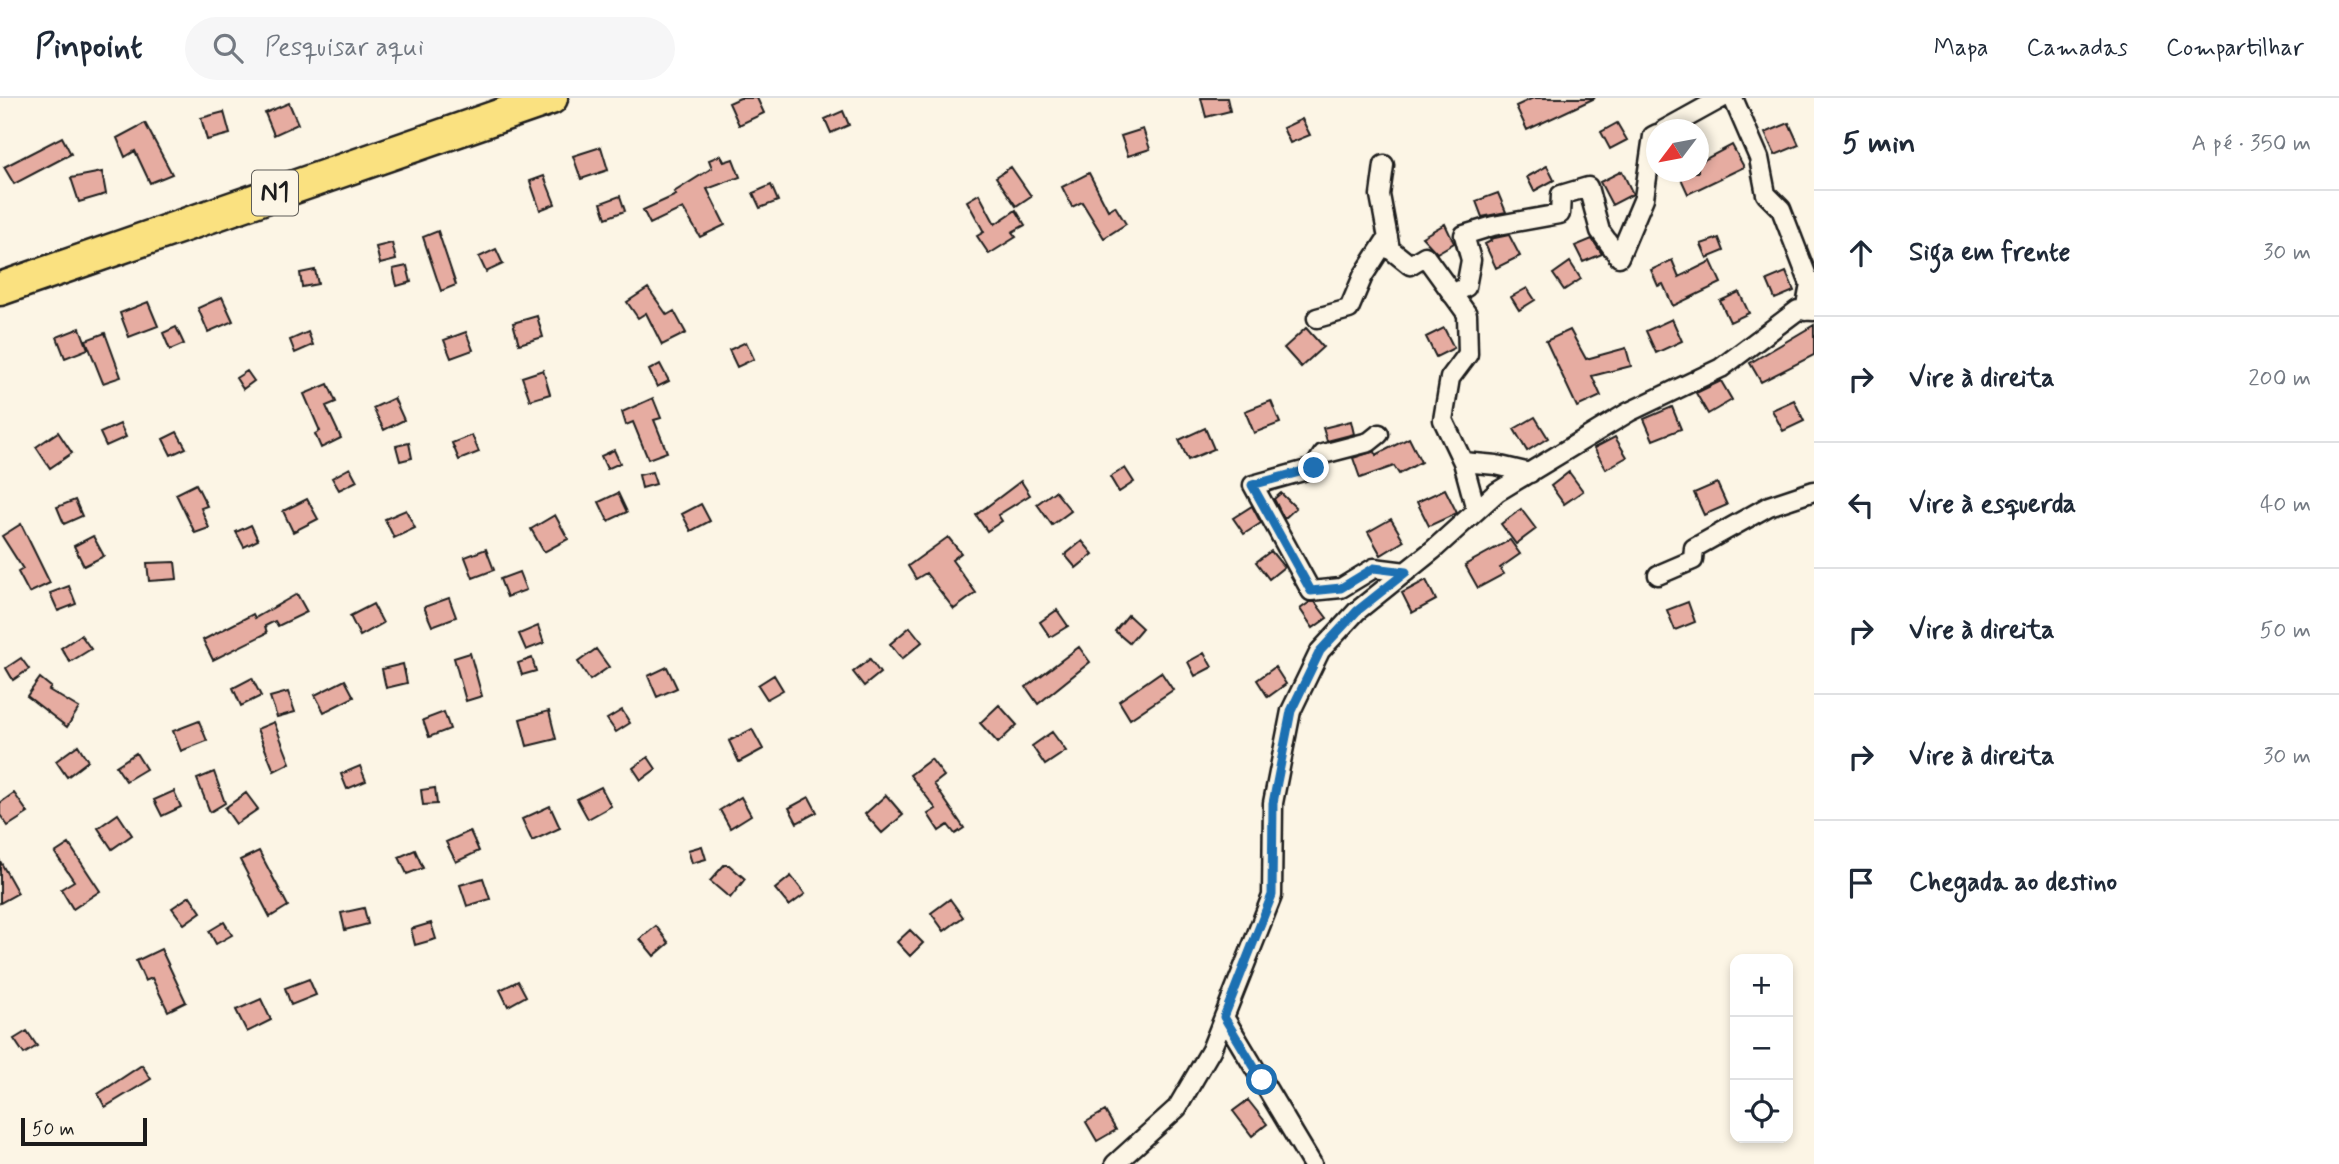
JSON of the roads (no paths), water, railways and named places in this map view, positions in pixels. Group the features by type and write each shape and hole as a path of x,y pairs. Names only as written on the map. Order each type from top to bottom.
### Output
{"highway":[{"name":"N1","path":"0,289 551,98"}],"street":[{"path":"1684,119 1722,98"},
{"path":"1115,1164 1177,1108 1211,1050 1272,895 1273,803 1291,711 1320,651 1357,611 1497,492 1629,412 1721,368 1798,310 1809,311 1810,285 1781,209 1766,194 1759,158 1732,98"},
{"path":"1384,165 1380,195 1390,249 1410,265 1425,256 1466,314 1468,354 1450,378 1443,420 1463,462 1476,510"},
{"path":"1452,294 1466,287 1468,278 1471,260 1464,235 1493,226 1560,214 1561,195 1588,187 1600,231 1619,257 1644,198 1646,182"},
{"path":"1317,318 1349,309 1363,276 1388,237"},
{"path":"1379,434 1368,442 1323,454 1314,468 1252,485 1311,591 1341,588 1374,568 1406,572"},
{"path":"1463,462 1496,465 1530,473"},
{"path":"1658,575 1693,560 1694,548 1769,506 1814,491"},
{"path":"1224,1017 1312,1164"}]}
